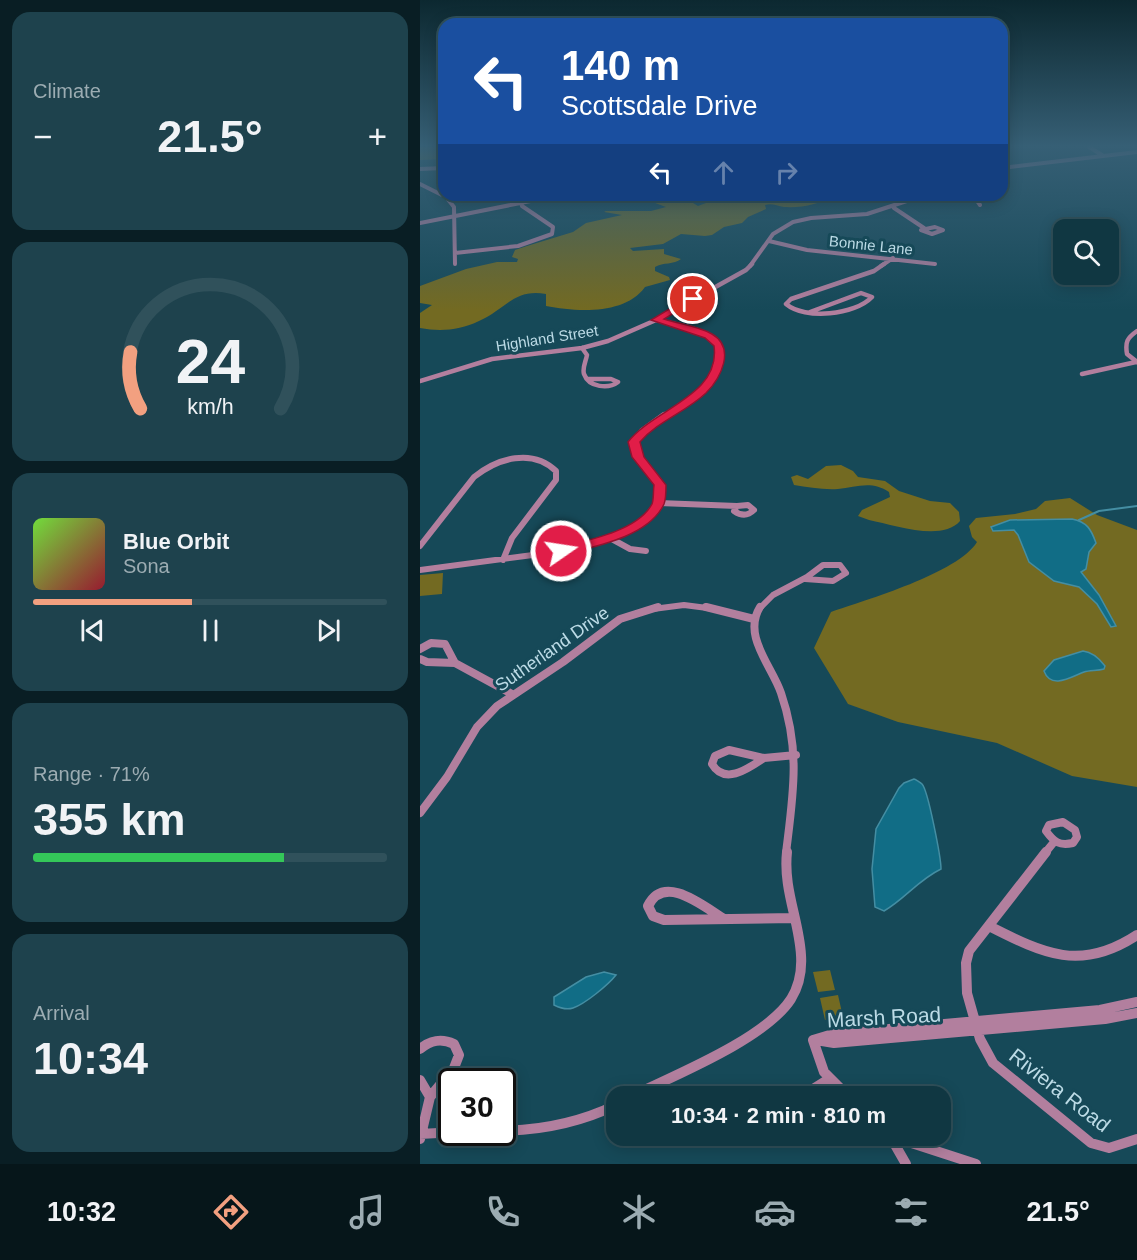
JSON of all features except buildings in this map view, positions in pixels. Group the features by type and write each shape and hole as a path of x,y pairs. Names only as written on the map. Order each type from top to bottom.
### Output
{"street":[{"path":"450,201 454,207 455,264"},
{"path":"420,223 529,201"},
{"name":"Highland Street","path":"420,381 492,359 582,348 608,341 656,320 750,266 758,260 779,228 793,222 861,215 894,208 910,201"},
{"path":"977,201 980,205"},
{"path":"455,253 539,240 552,234 554,229 521,203"},
{"path":"894,208 924,228"},
{"name":"Bonnie Lane","path":"769,241 807,250 935,264"},
{"path":"810,312 861,293 872,297 867,303 843,312 810,312 793,309 786,304 791,299 874,271 893,258"},
{"path":"420,570 561,551 610,538 647,518 659,503 660,485 638,457 634,442 645,429 701,392 712,379 721,352 717,342 708,336 656,320"},
{"path":"1137,331 1128,338 1125,344 1127,354 1137,362"},
{"path":"582,348 587,355 583,372 588,379 606,387 615,386 618,382 610,379 588,379"},
{"path":"1082,374 1137,362"},
{"path":"420,546 474,477 484,468 504,460 522,458 548,463 556,471 556,480 512,538 503,560"},
{"path":"659,503 715,503 737,506"},
{"path":"610,538 630,549 646,551"},
{"path":"651,1086 748,1035 782,1010 795,991 802,966 802,943 786,882 786,867 796,782 796,755 791,727 777,681 756,641 754,619 765,601 773,594 805,579 826,564 840,565 846,573 843,578 835,581 805,579"},
{"name":"Sutherland Drive","path":"420,813 447,777 477,727 512,694 563,662 611,624 639,612 659,607 684,605 711,608 754,619"},
{"path":"420,649 431,643 445,644 455,663"},
{"path":"420,659 427,662 455,663 512,694"},
{"path":"764,758 742,772 730,775 716,771 712,764 715,756 729,750 764,758 796,755"},
{"name":"Riviera Road","path":"1054,842 969,951 964,970 964,981 976,1026 982,1046 993,1063 1091,1143 1103,1148 1115,1149 1137,1139"},
{"path":"724,919 676,891 657,893 652,897 648,906 653,916 664,920 795,918"},
{"path":"989,926 1042,951 1070,957 1109,952 1137,934"},
{"name":"Marsh Road","path":"829,1079 818,1064 813,1040 834,1043 1100,1010 1137,1002"},
{"name":"Marsh Road","path":"976,1026 1105,1019 1137,1013"},
{"path":"420,1049 429,1043 442,1040 454,1044 459,1054 454,1068 430,1097 420,1135 438,1134"},
{"path":"818,1086 829,1079 837,1086"},
{"path":"420,1080 430,1097"},
{"path":"516,1130 549,1129 573,1124 606,1109"},
{"path":"896,1146 906,1164"},
{"path":"921,1146 976,1164"}],"shaded area":[{"path":"651,201 694,201 693,203 698,206 707,201 823,201 791,207 765,205 766,209 748,217 742,223 724,227 712,235 681,234 663,244 630,248 633,251 664,249 664,254 681,259 655,267 655,271 669,277 670,280 645,287 625,303 613,307 572,310 546,306 546,294 535,293 518,297 479,321 465,326 443,330 420,328 420,313 432,305 420,303 420,286 466,269 497,262 517,262 518,259 512,257 515,250 573,232 586,223 622,215 604,212 606,211 651,211 666,207"},
{"path":"841,465 853,471 858,477 885,481 899,491 930,501 950,503 959,512 960,521 952,527 930,531 869,520 858,516 862,510 890,497 889,492 883,488 870,485 838,489 816,488 794,485 791,477 797,475 808,479 826,466"},
{"path":"1070,498 1097,515 1137,530 1137,787 1072,776 997,743 898,722 848,704 814,648 831,612 888,593 932,575 951,564 967,553 977,542 972,537 969,526 976,518 1015,514 1036,509 1045,501"},
{"path":"443,573 442,594 420,596 420,575"},
{"path":"830,970 835,990 818,992 813,972"},
{"path":"838,995 843,1017 825,1020 820,998"}],"water":[{"path":"1072,519 1085,524 1094,538 1096,543 1089,552 1086,569 1081,572 1099,595 1116,626 1111,627 1097,604 1079,587 1054,581 1029,562 1014,530 993,531 991,527 1010,520"},
{"path":"1083,651 1098,658 1105,666 1104,669 1084,672 1056,681 1047,677 1044,671 1054,660"},
{"path":"914,779 922,784 928,798 941,869 884,911 875,907 872,869 876,829 899,788"},
{"path":"604,972 616,975 584,1003 568,1009 554,1005 554,997 586,977"}],"waterway":[{"path":"1079,520 1099,511 1137,506"}],"route":[{"path":"561,551 610,538 637,525 647,518 659,503 660,485 638,457 634,442 645,429 701,392 712,379 721,357 719,345 714,339 656,320 693,299"}]}
